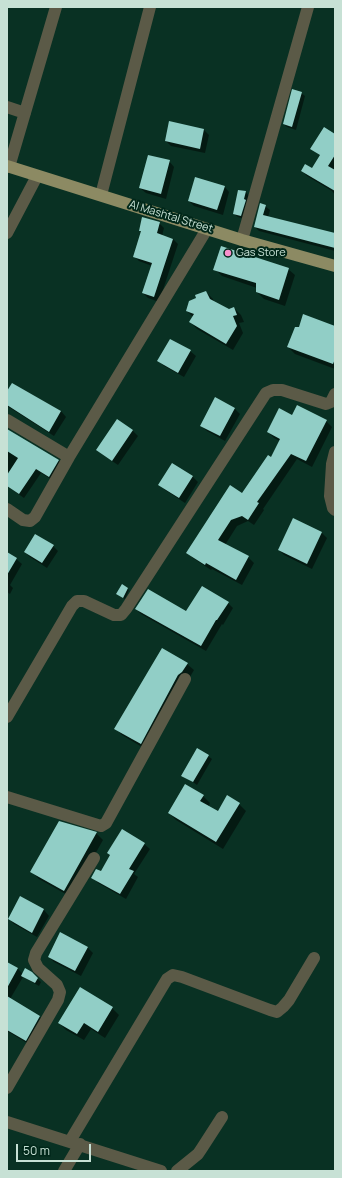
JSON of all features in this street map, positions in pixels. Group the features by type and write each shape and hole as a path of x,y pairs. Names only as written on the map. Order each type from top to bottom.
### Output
{"main road":[{"name":"Al Mashtal Street","path":"8,167 242,240 335,266"}],"street":[{"path":"8,167 26,113 56,7"},
{"path":"101,195 150,7"},
{"path":"242,240 308,7"},
{"path":"7,107 26,113"},
{"path":"7,233 37,176"},
{"path":"7,510 23,520 30,521 35,517 69,457 207,229"},
{"path":"7,717 72,606 77,601 84,601 114,615 121,615 266,393 273,390 282,390 326,404 331,402 335,394"},
{"path":"7,420 69,457"},
{"path":"335,452 332,464 330,496 333,508 335,510"},
{"path":"7,797 101,826 106,823 185,679"},
{"path":"7,1088 58,1000 60,992 57,985 38,968 34,960 36,953 94,858"},
{"path":"64,1171 75,1143 167,979 173,976 182,977 277,1012 283,1008 314,958"},
{"path":"177,1171 198,1154 222,1117"},
{"path":"7,1122 75,1143 143,1168 161,1171"}],"building":[{"path":"292,89 302,92 292,127 283,124"},
{"path":"169,121 204,129 200,149 165,141"},
{"path":"324,127 335,134 335,155 328,166 335,170 335,191 301,171 305,164 312,168 320,155 310,149"},
{"path":"148,155 170,160 161,194 139,188"},
{"path":"195,177 225,186 217,210 188,201"},
{"path":"238,190 246,191 244,199 246,200 241,216 233,214"},
{"path":"260,203 266,205 263,215 335,233 335,248 254,227"},
{"path":"142,217 160,222 157,233 173,239 154,297 142,293 152,263 133,257 141,231 139,231"},
{"path":"221,246 289,268 279,300 256,292 256,283 213,270"},
{"path":"206,291 210,299 229,309 234,307 237,315 233,316 237,326 226,344 189,322 194,314 186,311 189,301 196,298 195,295"},
{"path":"303,314 335,326 335,359 333,364 287,347 295,327 299,327"},
{"path":"170,339 191,350 178,373 157,361"},
{"path":"12,383 61,411 49,432 7,405 7,391"},
{"path":"215,397 235,408 220,436 200,426"},
{"path":"297,405 327,420 306,461 291,454 257,502 259,503 248,520 242,516 231,520 218,540 249,556 236,580 206,563 205,565 186,553 230,485 242,493 268,455 271,457 280,439 267,432 279,408 292,415"},
{"path":"117,419 133,430 112,461 96,450"},
{"path":"7,429 59,460 49,477 36,469 19,494 7,486 7,475 18,458 7,451"},
{"path":"172,463 193,476 179,498 158,485"},
{"path":"293,518 322,532 307,564 278,550"},
{"path":"35,534 54,545 42,563 24,552"},
{"path":"7,552 17,558 7,575"},
{"path":"122,584 128,588 123,598 116,594"},
{"path":"202,586 229,602 216,620 201,646 135,609 148,589 186,611"},
{"path":"162,648 188,663 178,675 141,744 114,729"},
{"path":"197,748 209,755 193,782 181,776"},
{"path":"185,784 204,795 200,801 218,811 227,795 240,803 216,842 168,813"},
{"path":"59,821 97,832 64,891 30,872"},
{"path":"122,829 145,843 129,869 134,871 120,894 91,878 96,869 101,871 110,855 107,853"},
{"path":"20,896 44,909 32,933 8,919"},
{"path":"60,932 88,947 75,971 48,957"},
{"path":"7,962 18,968 7,988"},
{"path":"25,968 38,978 35,983 21,976"},
{"path":"80,987 113,1007 98,1032 84,1023 77,1034 58,1023"},
{"path":"7,996 40,1016 26,1041 7,1030"}],"place":[{"name":"Gas Store","path":"228,253"}]}
